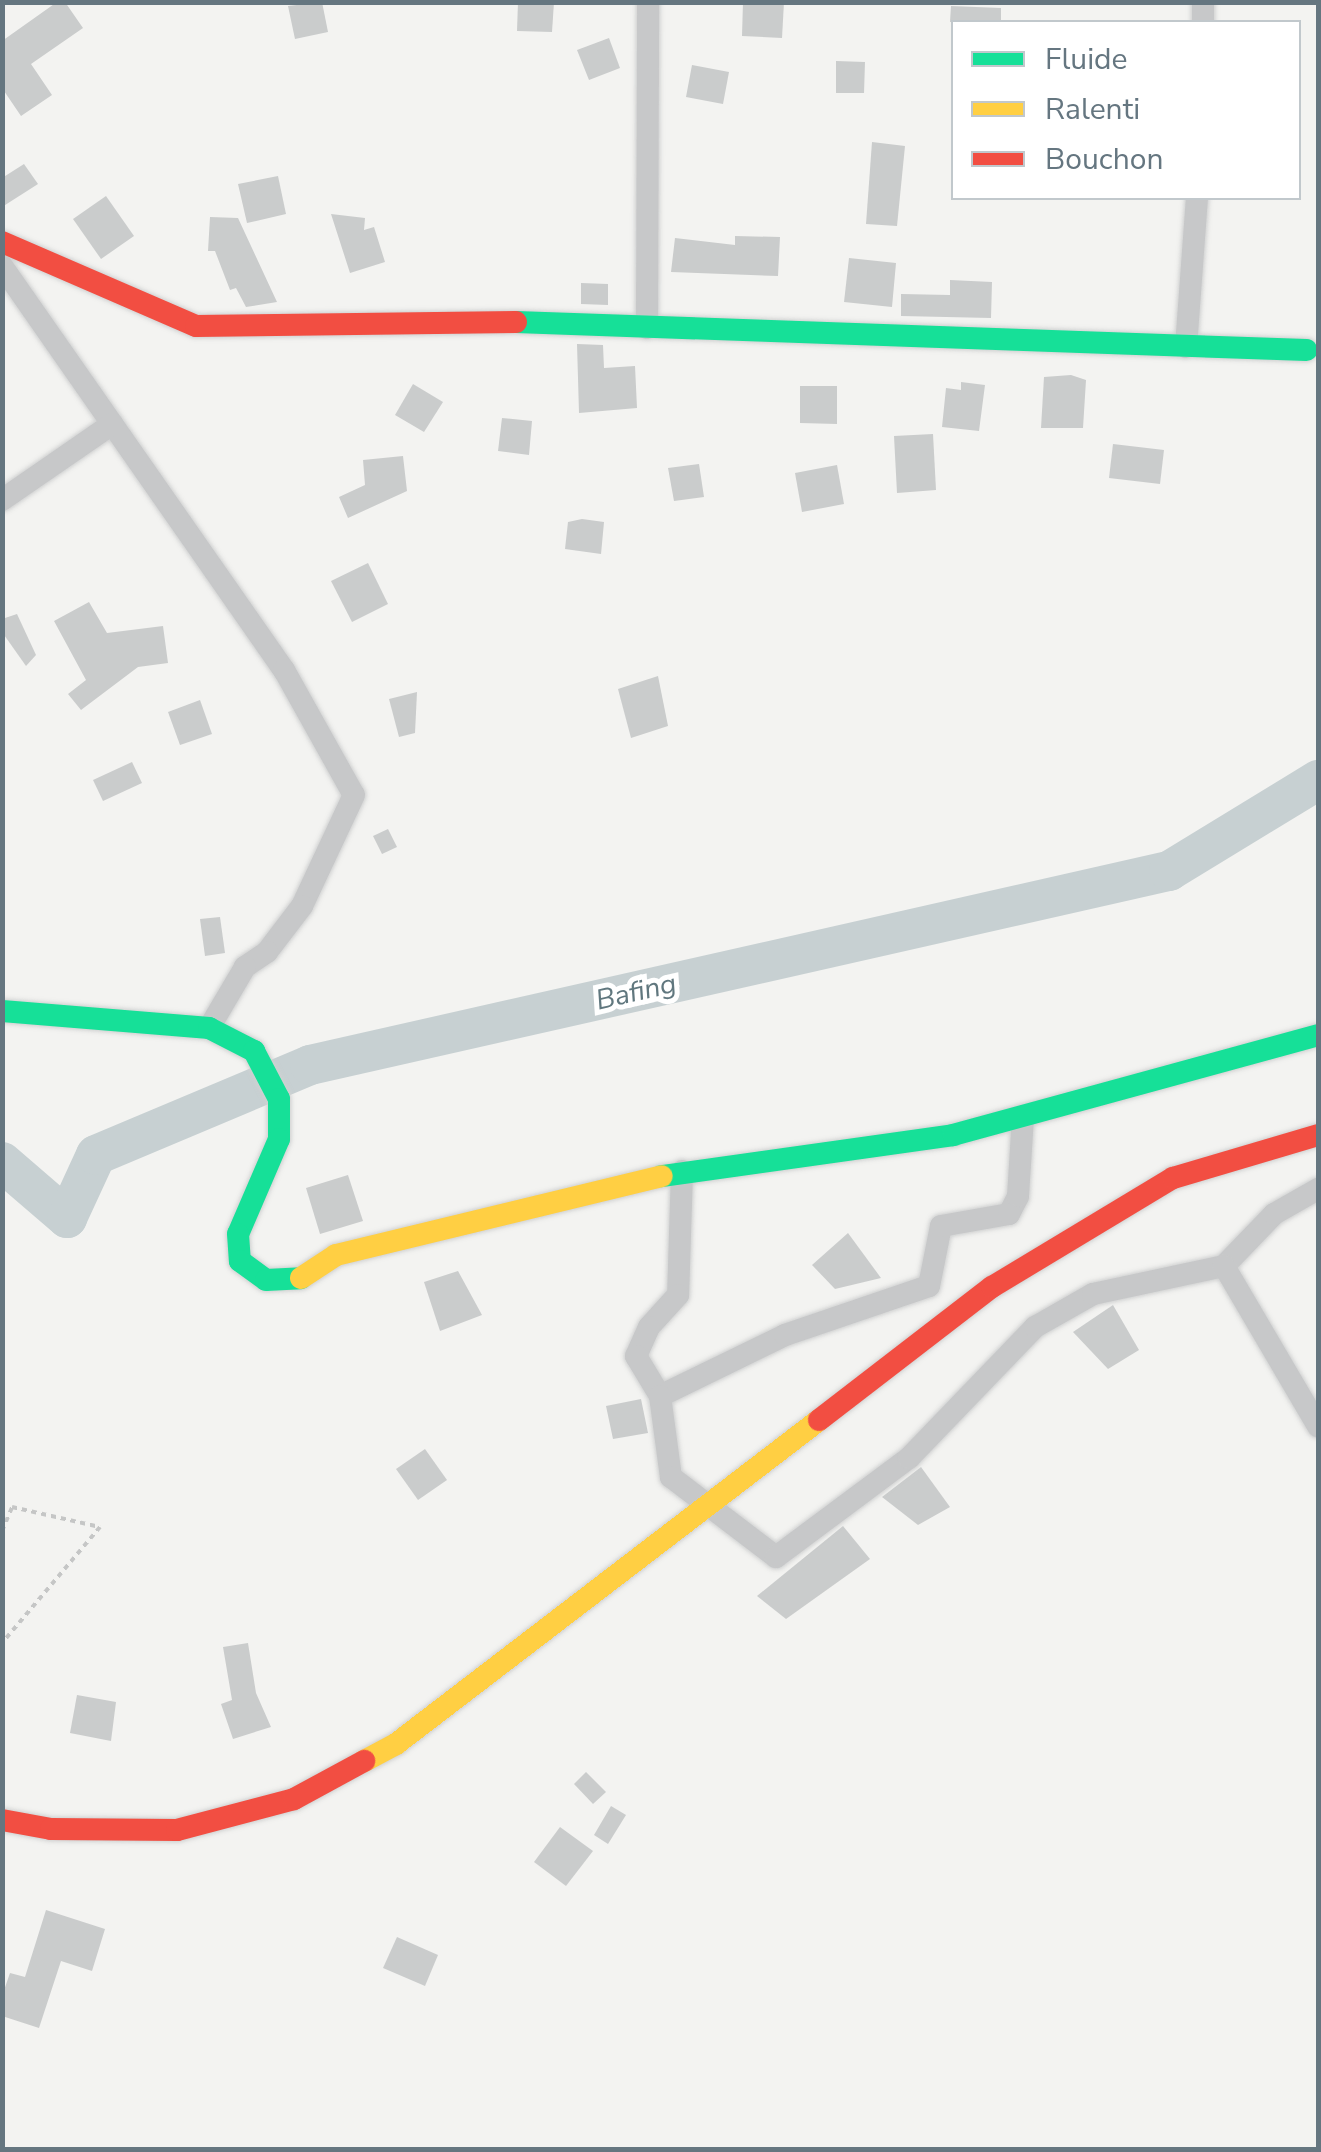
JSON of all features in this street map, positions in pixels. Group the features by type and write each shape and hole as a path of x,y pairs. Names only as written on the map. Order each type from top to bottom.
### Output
{"street":[{"path":"647,328 648,2"},
{"path":"1186,346 1198,200"},
{"path":"2,242 196,326 302,328 437,319 1308,350"},
{"path":"2,266 284,670 354,794 302,906 266,952 244,968 209,1028"},
{"path":"2,500 112,424"},
{"path":"2,1010 209,1028 254,1051 279,1098 279,1139 238,1234 240,1261 266,1280 295,1282 336,1255 682,1171 953,1135 1318,1035"},
{"path":"660,1396 785,1335 929,1286 940,1226 1008,1214 1018,1196 1023,1116"},
{"path":"2,1820 51,1829 177,1830 294,1799 396,1744 992,1287 1174,1178 1318,1135"},
{"path":"682,1171 678,1295 649,1326 636,1356 660,1396 671,1476 694,1489 705,1507 776,1556 909,1458 1034,1327 1093,1294 1224,1266 1274,1214 1318,1189"},
{"path":"1224,1266 1318,1426"}],"path":[{"path":"2,1531 12,1507 100,1527 2,1643"}],"building":[{"path":"57,2 65,2 83,28 31,64 52,95 21,116 2,88 2,41"},
{"path":"322,2 328,32 295,39 288,6"},
{"path":"518,2 554,2 552,32 517,31"},
{"path":"743,2 784,2 782,38 742,36"},
{"path":"951,6 1001,8 1001,20 950,22"},
{"path":"609,38 620,68 589,80 577,50"},
{"path":"836,61 865,62 864,93 836,93"},
{"path":"692,65 729,72 723,104 686,97"},
{"path":"872,142 905,146 897,226 866,224"},
{"path":"24,164 38,184 2,207 2,178"},
{"path":"278,176 286,214 247,223 238,184"},
{"path":"106,196 134,236 101,259 73,219"},
{"path":"331,214 365,218 364,230 374,227 385,262 350,273"},
{"path":"210,217 238,218 277,302 246,307 236,288 230,290 215,251 208,251"},
{"path":"735,236 780,237 778,276 671,272 675,238 735,245"},
{"path":"849,258 896,263 892,307 844,302"},
{"path":"950,280 992,282 991,318 901,316 901,294 950,295"},
{"path":"581,283 608,284 608,305 581,304"},
{"path":"577,344 603,345 604,368 635,366 637,408 579,413"},
{"path":"1071,375 1086,380 1083,428 1041,428 1044,377"},
{"path":"961,382 985,385 979,431 942,427 946,388 961,390"},
{"path":"413,384 443,402 424,432 395,415"},
{"path":"800,386 837,386 837,424 800,423"},
{"path":"502,418 532,421 529,455 498,451"},
{"path":"933,434 936,490 897,493 894,436"},
{"path":"1113,444 1164,450 1160,484 1109,478"},
{"path":"403,456 407,491 348,518 339,497 365,485 363,460"},
{"path":"699,464 704,497 674,501 668,468"},
{"path":"837,465 844,504 802,512 795,473"},
{"path":"568,522 604,522 601,554 565,549"},
{"path":"368,563 388,604 352,622 331,581"},
{"path":"89,602 107,633 163,626 168,663 138,667 81,710 68,694 86,680 54,621"},
{"path":"17,614 36,655 26,666 2,632 2,619"},
{"path":"658,676 668,726 631,738 618,689"},
{"path":"417,692 415,733 399,737 389,699"},
{"path":"200,700 212,734 180,745 168,712"},
{"path":"132,762 142,783 103,801 93,780"},
{"path":"388,829 397,847 382,854 373,836"},
{"path":"220,917 225,953 205,956 200,919"},
{"path":"348,1175 363,1221 320,1234 306,1188"},
{"path":"848,1233 881,1278 835,1289 812,1265"},
{"path":"458,1271 482,1315 440,1331 424,1282"},
{"path":"1113,1305 1139,1350 1108,1369 1073,1332"},
{"path":"641,1399 648,1433 613,1439 606,1406"},
{"path":"425,1449 447,1480 418,1500 396,1469"},
{"path":"921,1467 950,1507 918,1525 882,1497"},
{"path":"843,1526 870,1559 786,1619 757,1596"},
{"path":"248,1643 256,1693 271,1727 233,1739 221,1704 232,1700 223,1647"},
{"path":"77,1695 116,1702 111,1741 70,1733"},
{"path":"586,1772 606,1792 593,1804 574,1784"},
{"path":"611,1806 626,1815 608,1844 594,1835"},
{"path":"560,1827 593,1851 566,1886 534,1862"},
{"path":"46,1910 105,1929 92,1971 61,1961 39,2028 2,2016 2,1996 10,1973 25,1977"},
{"path":"397,1937 438,1955 425,1986 383,1968"}],"waterway":[{"name":"Bafing","path":"2,1162 67,1218 96,1155 310,1065 1169,871 1318,780"}],"traffic: fast":[{"path":"516,322 1307,350"},
{"path":"2,1011 209,1028 254,1051 279,1099 279,1139 238,1234 240,1261 266,1280 301,1278"},
{"path":"662,1176 953,1135 1318,1035"}],"traffic: slow":[{"path":"301,1278 336,1255 662,1176"},
{"path":"364,1761 396,1744 819,1420"}],"traffic: jam":[{"path":"2,242 196,326 516,322"},
{"path":"819,1420 992,1287 1173,1178 1318,1135"},
{"path":"2,1820 51,1829 177,1830 294,1799 364,1761"}]}
